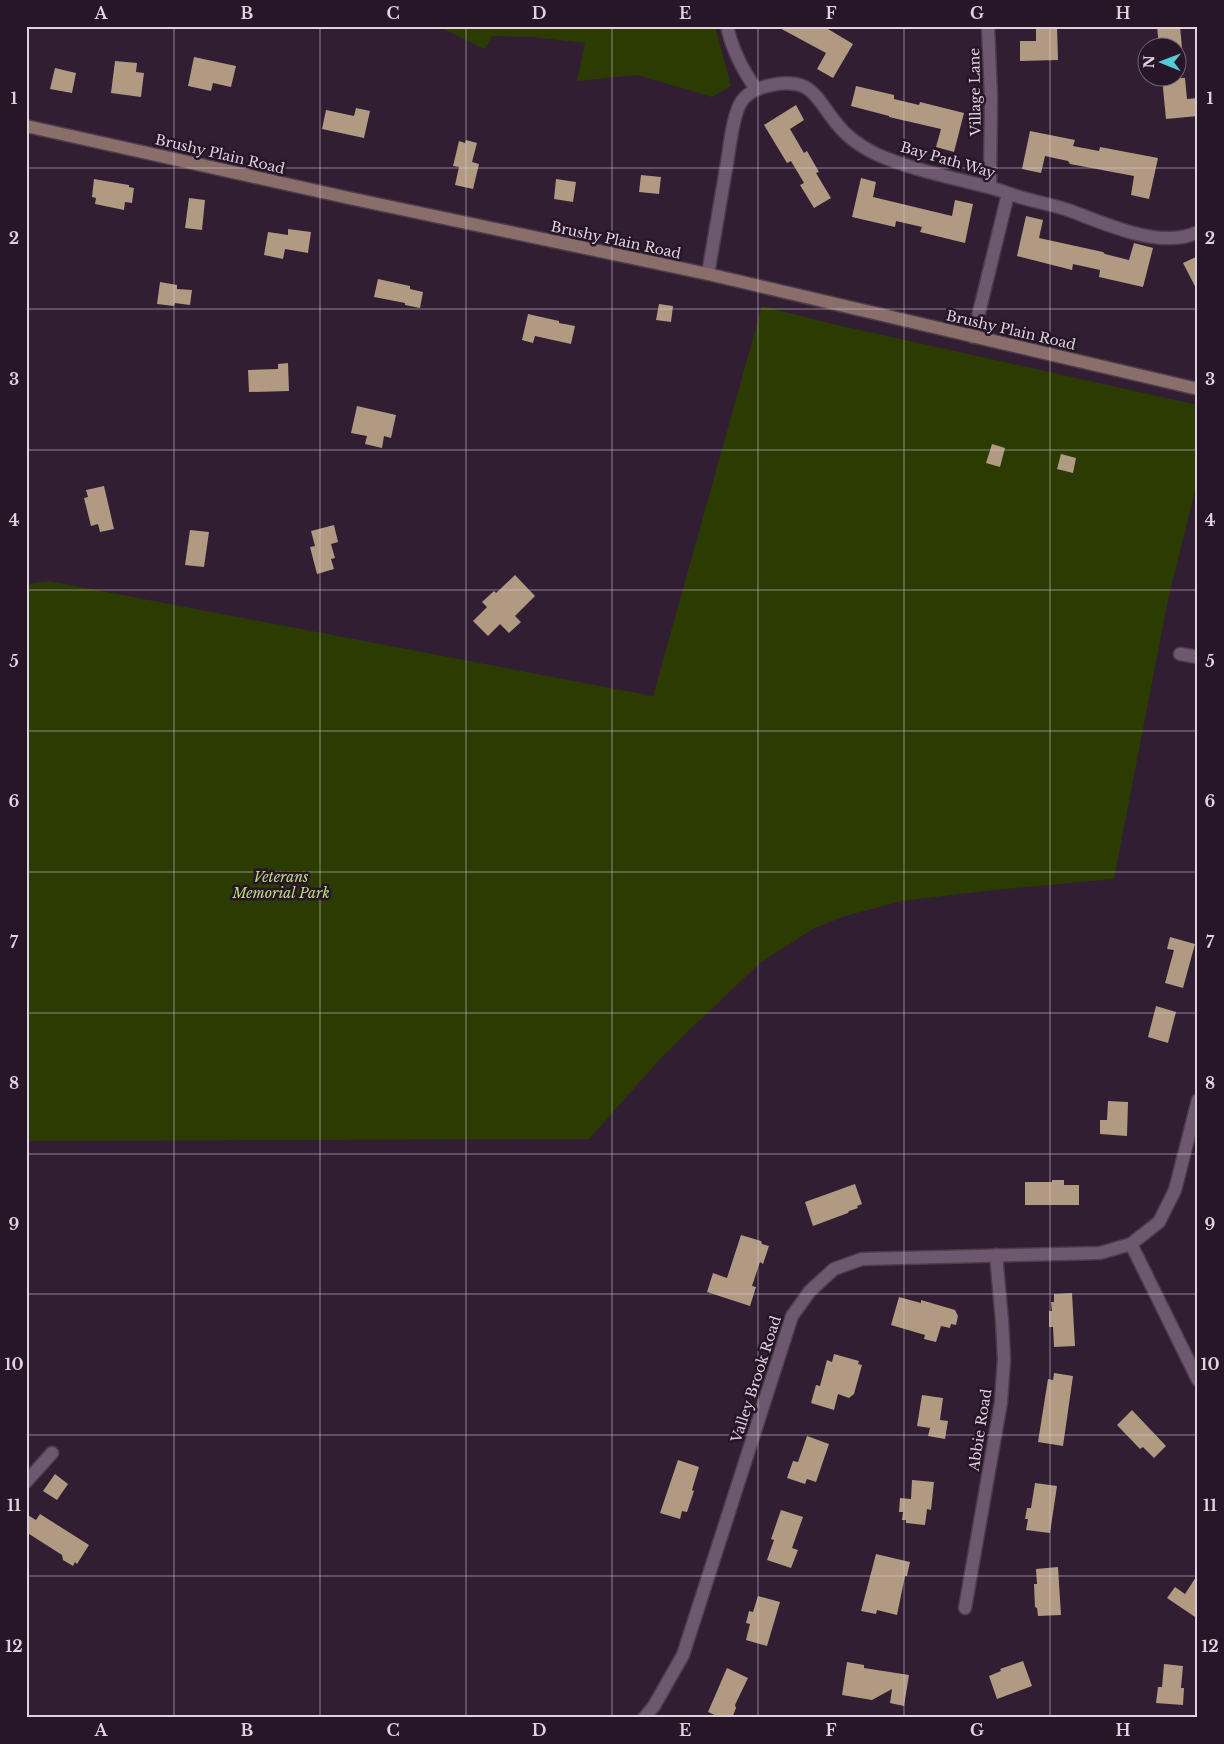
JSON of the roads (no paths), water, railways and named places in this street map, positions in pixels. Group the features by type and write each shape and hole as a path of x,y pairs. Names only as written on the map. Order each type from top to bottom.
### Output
{"main road":[{"name":"Brushy Plain Road","path":"26,126 355,200 708,274 1198,389"}],"street":[{"path":"708,274 733,130 741,103 756,89 742,69 731,44 727,26"},
{"name":"Village Lane","path":"988,26 991,97 990,188"},
{"name":"Bay Path Way","path":"756,89 778,84 795,84 807,88 838,126 858,142 875,153 918,170 1066,209 1141,236 1166,238 1191,235 1198,232"},
{"path":"973,337 1008,194"},
{"path":"1180,654 1198,657"},
{"name":"Valley Brook Road","path":"644,1718 654,1706 683,1655 792,1316 810,1290 834,1269 862,1259 1100,1253 1131,1244 1160,1222 1175,1190 1198,1100"},
{"path":"1131,1244 1198,1380"},
{"name":"Abbie Road","path":"965,1608 1001,1402 1004,1359 996,1255"},
{"path":"26,1482 52,1453"}],"park label":[{"name":"Veterans Memorial Park","path":"281,886"}]}
